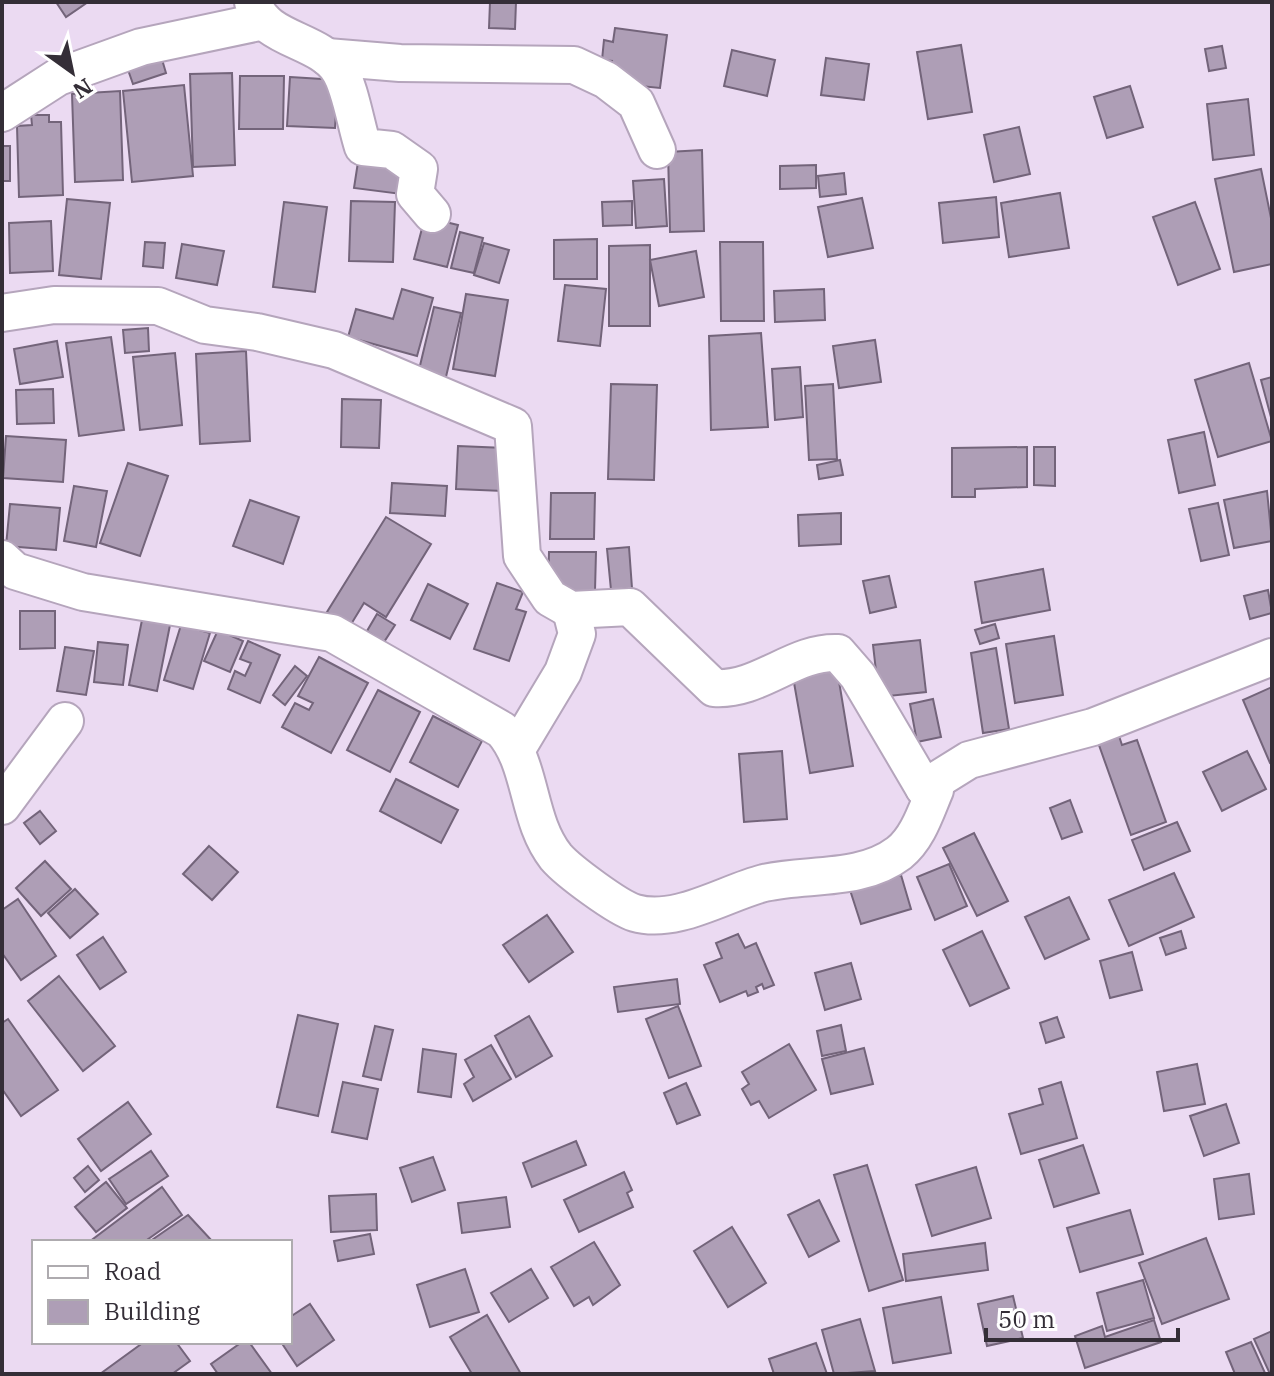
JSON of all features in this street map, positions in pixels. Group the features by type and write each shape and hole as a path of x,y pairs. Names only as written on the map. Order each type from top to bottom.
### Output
{"street":[{"path":"2,113 58,77 141,47 258,12 327,57 340,72 363,147 392,150 419,169 415,194 432,214"},
{"path":"327,57 400,63 574,65 606,80 636,103 657,150"},
{"path":"2,313 54,305 158,306 205,325 257,332 334,350 513,426 522,556 550,598 571,610 630,607 714,688 738,687 757,681 817,652 838,653 858,676 924,788 935,790 916,834 899,853 874,864 841,874 766,883 679,913 635,913 557,857 532,808 518,747 488,720 464,710 332,633 83,592 15,571 2,559"},
{"path":"518,747 563,672 577,634 571,610"},
{"path":"924,788 969,760 1093,727 1272,657"},
{"path":"2,806 65,721"}],"building":[{"path":"56,2 88,2 66,17"},
{"path":"490,2 516,2 515,29 489,28"},
{"path":"615,28 667,35 660,88 610,83 612,61 602,60 604,40 613,42"},
{"path":"961,45 972,112 928,119 917,52"},
{"path":"1222,46 1226,68 1209,71 1205,49"},
{"path":"732,50 775,60 767,96 724,86"},
{"path":"161,56 166,73 133,84 127,67"},
{"path":"826,58 869,64 864,100 821,95"},
{"path":"232,73 235,165 193,167 190,74"},
{"path":"240,76 284,76 283,129 239,129"},
{"path":"290,77 338,80 335,128 287,126"},
{"path":"184,85 193,176 132,182 123,91"},
{"path":"1130,86 1143,127 1107,138 1094,97"},
{"path":"120,91 123,180 75,182 72,94"},
{"path":"1248,99 1254,155 1213,160 1207,104"},
{"path":"31,115 49,115 49,122 61,122 63,195 19,197 17,126 32,125"},
{"path":"1019,127 1030,174 994,182 984,135"},
{"path":"2,146 10,146 10,181 2,181"},
{"path":"702,150 704,231 670,232 668,152"},
{"path":"358,162 413,170 409,195 354,188"},
{"path":"816,165 816,188 780,189 780,166"},
{"path":"1261,169 1272,223 1272,264 1234,272 1215,179"},
{"path":"844,173 846,194 820,197 818,176"},
{"path":"664,179 667,226 636,228 633,181"},
{"path":"1060,193 1069,248 1009,257 1001,203"},
{"path":"996,197 999,237 943,243 939,203"},
{"path":"862,198 873,248 828,257 818,207"},
{"path":"67,199 110,203 101,279 59,275"},
{"path":"351,201 395,202 393,262 349,261"},
{"path":"632,201 632,225 603,226 602,202"},
{"path":"284,202 327,207 315,292 273,287"},
{"path":"1195,202 1220,269 1178,285 1153,217"},
{"path":"425,217 458,225 447,267 414,259"},
{"path":"51,221 53,271 10,273 9,223"},
{"path":"460,232 483,238 474,273 451,268"},
{"path":"597,239 597,279 554,279 554,240"},
{"path":"145,242 165,243 163,268 143,266"},
{"path":"720,242 763,242 764,321 721,321"},
{"path":"484,243 509,250 499,283 474,275"},
{"path":"182,244 224,251 217,285 176,278"},
{"path":"650,245 650,326 609,326 609,246"},
{"path":"696,251 704,297 659,306 650,260"},
{"path":"565,285 606,289 600,346 558,341"},
{"path":"402,289 433,298 417,356 348,337 356,309 393,319"},
{"path":"824,289 825,320 775,322 774,291"},
{"path":"466,294 508,300 495,376 453,369"},
{"path":"434,307 461,313 445,381 418,374"},
{"path":"148,328 149,351 125,353 123,330"},
{"path":"761,333 768,427 711,430 709,336"},
{"path":"111,337 124,430 79,436 66,343"},
{"path":"875,340 881,382 839,388 833,346"},
{"path":"57,341 63,377 20,384 14,349"},
{"path":"246,351 250,441 200,444 196,354"},
{"path":"175,353 182,425 140,430 133,357"},
{"path":"1249,363 1272,441 1218,457 1195,380"},
{"path":"800,367 803,417 775,420 772,369"},
{"path":"1272,377 1272,421 1261,380"},
{"path":"611,384 657,385 654,480 608,479"},
{"path":"833,384 837,459 809,460 805,386"},
{"path":"53,389 54,423 17,424 16,390"},
{"path":"342,399 381,400 379,448 341,447"},
{"path":"1204,432 1215,485 1179,493 1168,440"},
{"path":"6,436 66,440 63,482 3,478"},
{"path":"458,446 505,448 503,491 456,489"},
{"path":"1027,447 1027,487 975,489 975,497 952,497 952,448"},
{"path":"1034,447 1055,447 1055,486 1034,485"},
{"path":"840,460 843,475 819,479 817,465"},
{"path":"128,463 168,476 140,556 100,543"},
{"path":"392,483 447,486 445,516 390,513"},
{"path":"74,486 107,491 96,547 64,541"},
{"path":"1267,491 1272,541 1234,548 1224,500"},
{"path":"551,493 595,493 594,539 550,539"},
{"path":"250,500 299,517 283,564 233,546"},
{"path":"1218,503 1229,555 1201,561 1189,509"},
{"path":"10,504 60,508 56,550 6,546"},
{"path":"841,513 841,544 799,546 798,515"},
{"path":"386,517 431,544 386,617 364,603 350,626 327,612"},
{"path":"629,547 632,588 611,590 607,549"},
{"path":"549,552 596,552 595,591 548,591"},
{"path":"1043,569 1050,610 982,623 975,582"},
{"path":"889,576 896,607 870,613 863,581"},
{"path":"497,583 523,592 516,609 526,612 509,661 474,649"},
{"path":"428,584 468,604 450,639 411,620"},
{"path":"1268,590 1272,613 1250,619 1244,596"},
{"path":"20,611 55,611 55,648 20,649"},
{"path":"377,614 395,625 384,642 367,631"},
{"path":"142,620 170,625 157,691 129,685"},
{"path":"995,624 999,638 980,644 975,630"},
{"path":"181,625 210,633 193,689 164,680"},
{"path":"218,630 243,641 230,672 204,661"},
{"path":"1054,636 1063,695 1015,703 1006,644"},
{"path":"920,640 926,692 879,697 873,645"},
{"path":"248,641 280,655 260,703 228,689 235,671 245,676 251,663 240,659"},
{"path":"98,642 128,645 123,685 94,682"},
{"path":"65,647 94,651 86,695 57,691"},
{"path":"996,648 1009,729 983,733 971,653"},
{"path":"319,657 368,683 331,753 282,727 295,703 309,710 313,703 298,696"},
{"path":"295,666 307,676 285,705 273,695"},
{"path":"837,669 853,766 810,773 793,677"},
{"path":"1272,687 1272,762 1270,763 1243,700"},
{"path":"378,690 420,712 390,772 347,750"},
{"path":"933,699 941,737 917,742 910,704"},
{"path":"433,716 482,741 458,787 410,762"},
{"path":"1116,727 1122,745 1137,740 1166,822 1131,835 1095,734"},
{"path":"782,751 787,819 744,822 739,754"},
{"path":"1247,751 1266,789 1222,811 1203,772"},
{"path":"396,779 458,810 441,843 380,811"},
{"path":"1070,800 1082,832 1062,839 1050,808"},
{"path":"40,811 56,831 40,844 24,823"},
{"path":"1177,822 1190,851 1144,870 1132,840"},
{"path":"974,833 1008,901 977,916 943,848"},
{"path":"209,846 238,872 212,900 183,874"},
{"path":"45,861 71,889 41,916 16,888"},
{"path":"949,864 967,906 935,920 917,877"},
{"path":"1174,873 1194,917 1129,946 1109,900"},
{"path":"901,875 911,909 861,924 850,890"},
{"path":"75,889 98,914 70,938 48,913"},
{"path":"1069,897 1089,939 1045,959 1025,917"},
{"path":"18,899 56,956 21,980 2,953 2,910"},
{"path":"547,915 573,952 529,982 503,945"},
{"path":"982,931 1009,988 970,1006 943,950"},
{"path":"1181,931 1186,948 1166,955 1160,938"},
{"path":"738,934 745,948 756,943 774,985 764,989 762,984 756,987 758,992 748,996 746,991 720,1002 704,965 722,958 716,943"},
{"path":"103,937 126,972 100,989 77,955"},
{"path":"1132,952 1142,990 1110,998 1100,961"},
{"path":"851,963 861,999 825,1010 815,973"},
{"path":"59,976 115,1046 83,1071 28,1001"},
{"path":"677,979 680,1004 618,1012 614,987"},
{"path":"678,1006 701,1066 669,1078 646,1019"},
{"path":"298,1015 338,1024 318,1116 277,1107"},
{"path":"529,1016 552,1056 516,1077 495,1036"},
{"path":"1057,1017 1064,1037 1046,1043 1040,1023"},
{"path":"8,1019 58,1090 21,1116 2,1089 2,1023"},
{"path":"841,1025 846,1051 822,1056 817,1031"},
{"path":"375,1026 393,1030 381,1080 363,1076"},
{"path":"789,1044 816,1090 769,1118 759,1101 751,1105 742,1089 749,1084 742,1072"},
{"path":"491,1045 511,1079 473,1101 464,1084 474,1077 465,1060"},
{"path":"864,1048 873,1084 831,1094 822,1059"},
{"path":"423,1049 456,1054 451,1097 418,1092"},
{"path":"1197,1064 1205,1104 1164,1111 1157,1072"},
{"path":"343,1082 378,1089 367,1139 332,1132"},
{"path":"1061,1082 1077,1138 1021,1154 1009,1114 1043,1104 1039,1089"},
{"path":"686,1083 700,1115 677,1124 664,1093"},
{"path":"128,1102 151,1134 101,1171 78,1139"},
{"path":"1226,1104 1239,1143 1204,1156 1190,1116"},
{"path":"576,1141 586,1165 532,1187 523,1163"},
{"path":"1083,1145 1099,1193 1054,1207 1039,1160"},
{"path":"151,1151 168,1176 126,1204 109,1179"},
{"path":"433,1157 445,1190 412,1202 400,1168"},
{"path":"867,1165 903,1280 869,1291 834,1175"},
{"path":"88,1166 99,1180 85,1192 74,1178"},
{"path":"976,1167 991,1218 932,1236 916,1185"},
{"path":"624,1172 632,1190 627,1193 633,1207 579,1232 564,1200"},
{"path":"1249,1174 1254,1214 1219,1219 1214,1179"},
{"path":"106,1182 127,1208 96,1232 75,1207"},
{"path":"162,1187 182,1215 147,1240 92,1240"},
{"path":"376,1194 377,1230 331,1232 329,1196"},
{"path":"506,1197 510,1227 462,1233 458,1203"},
{"path":"819,1200 839,1241 809,1257 788,1215"},
{"path":"1130,1210 1143,1254 1080,1272 1067,1228"},
{"path":"188,1215 211,1240 152,1240"},
{"path":"732,1227 766,1283 728,1307 694,1251"},
{"path":"370,1234 374,1254 338,1261 334,1241"},
{"path":"1206,1238 1229,1299 1162,1324 1139,1263"},
{"path":"594,1242 620,1285 593,1305 589,1297 574,1306 551,1267"},
{"path":"985,1243 988,1270 906,1281 903,1254"},
{"path":"465,1269 479,1312 430,1327 417,1285"},
{"path":"531,1269 548,1298 509,1322 491,1293"},
{"path":"1143,1280 1154,1318 1107,1331 1097,1293"},
{"path":"1013,1296 1023,1338 987,1346 978,1304"},
{"path":"941,1297 951,1353 893,1363 883,1308"},
{"path":"310,1304 334,1340 297,1366 282,1344 292,1344 292,1316"},
{"path":"487,1315 521,1374 472,1374 450,1337"},
{"path":"860,1319 875,1371 834,1374 822,1330"},
{"path":"1154,1320 1161,1342 1085,1368 1075,1336 1102,1326 1105,1337"},
{"path":"1272,1331 1272,1374 1270,1374 1254,1339"},
{"path":"1251,1342 1265,1373 1235,1374 1226,1352"},
{"path":"816,1343 827,1374 774,1374 769,1359"},
{"path":"141,1344 177,1344 190,1361 172,1374 100,1374"},
{"path":"239,1344 250,1344 272,1374 218,1374 211,1364"}]}
